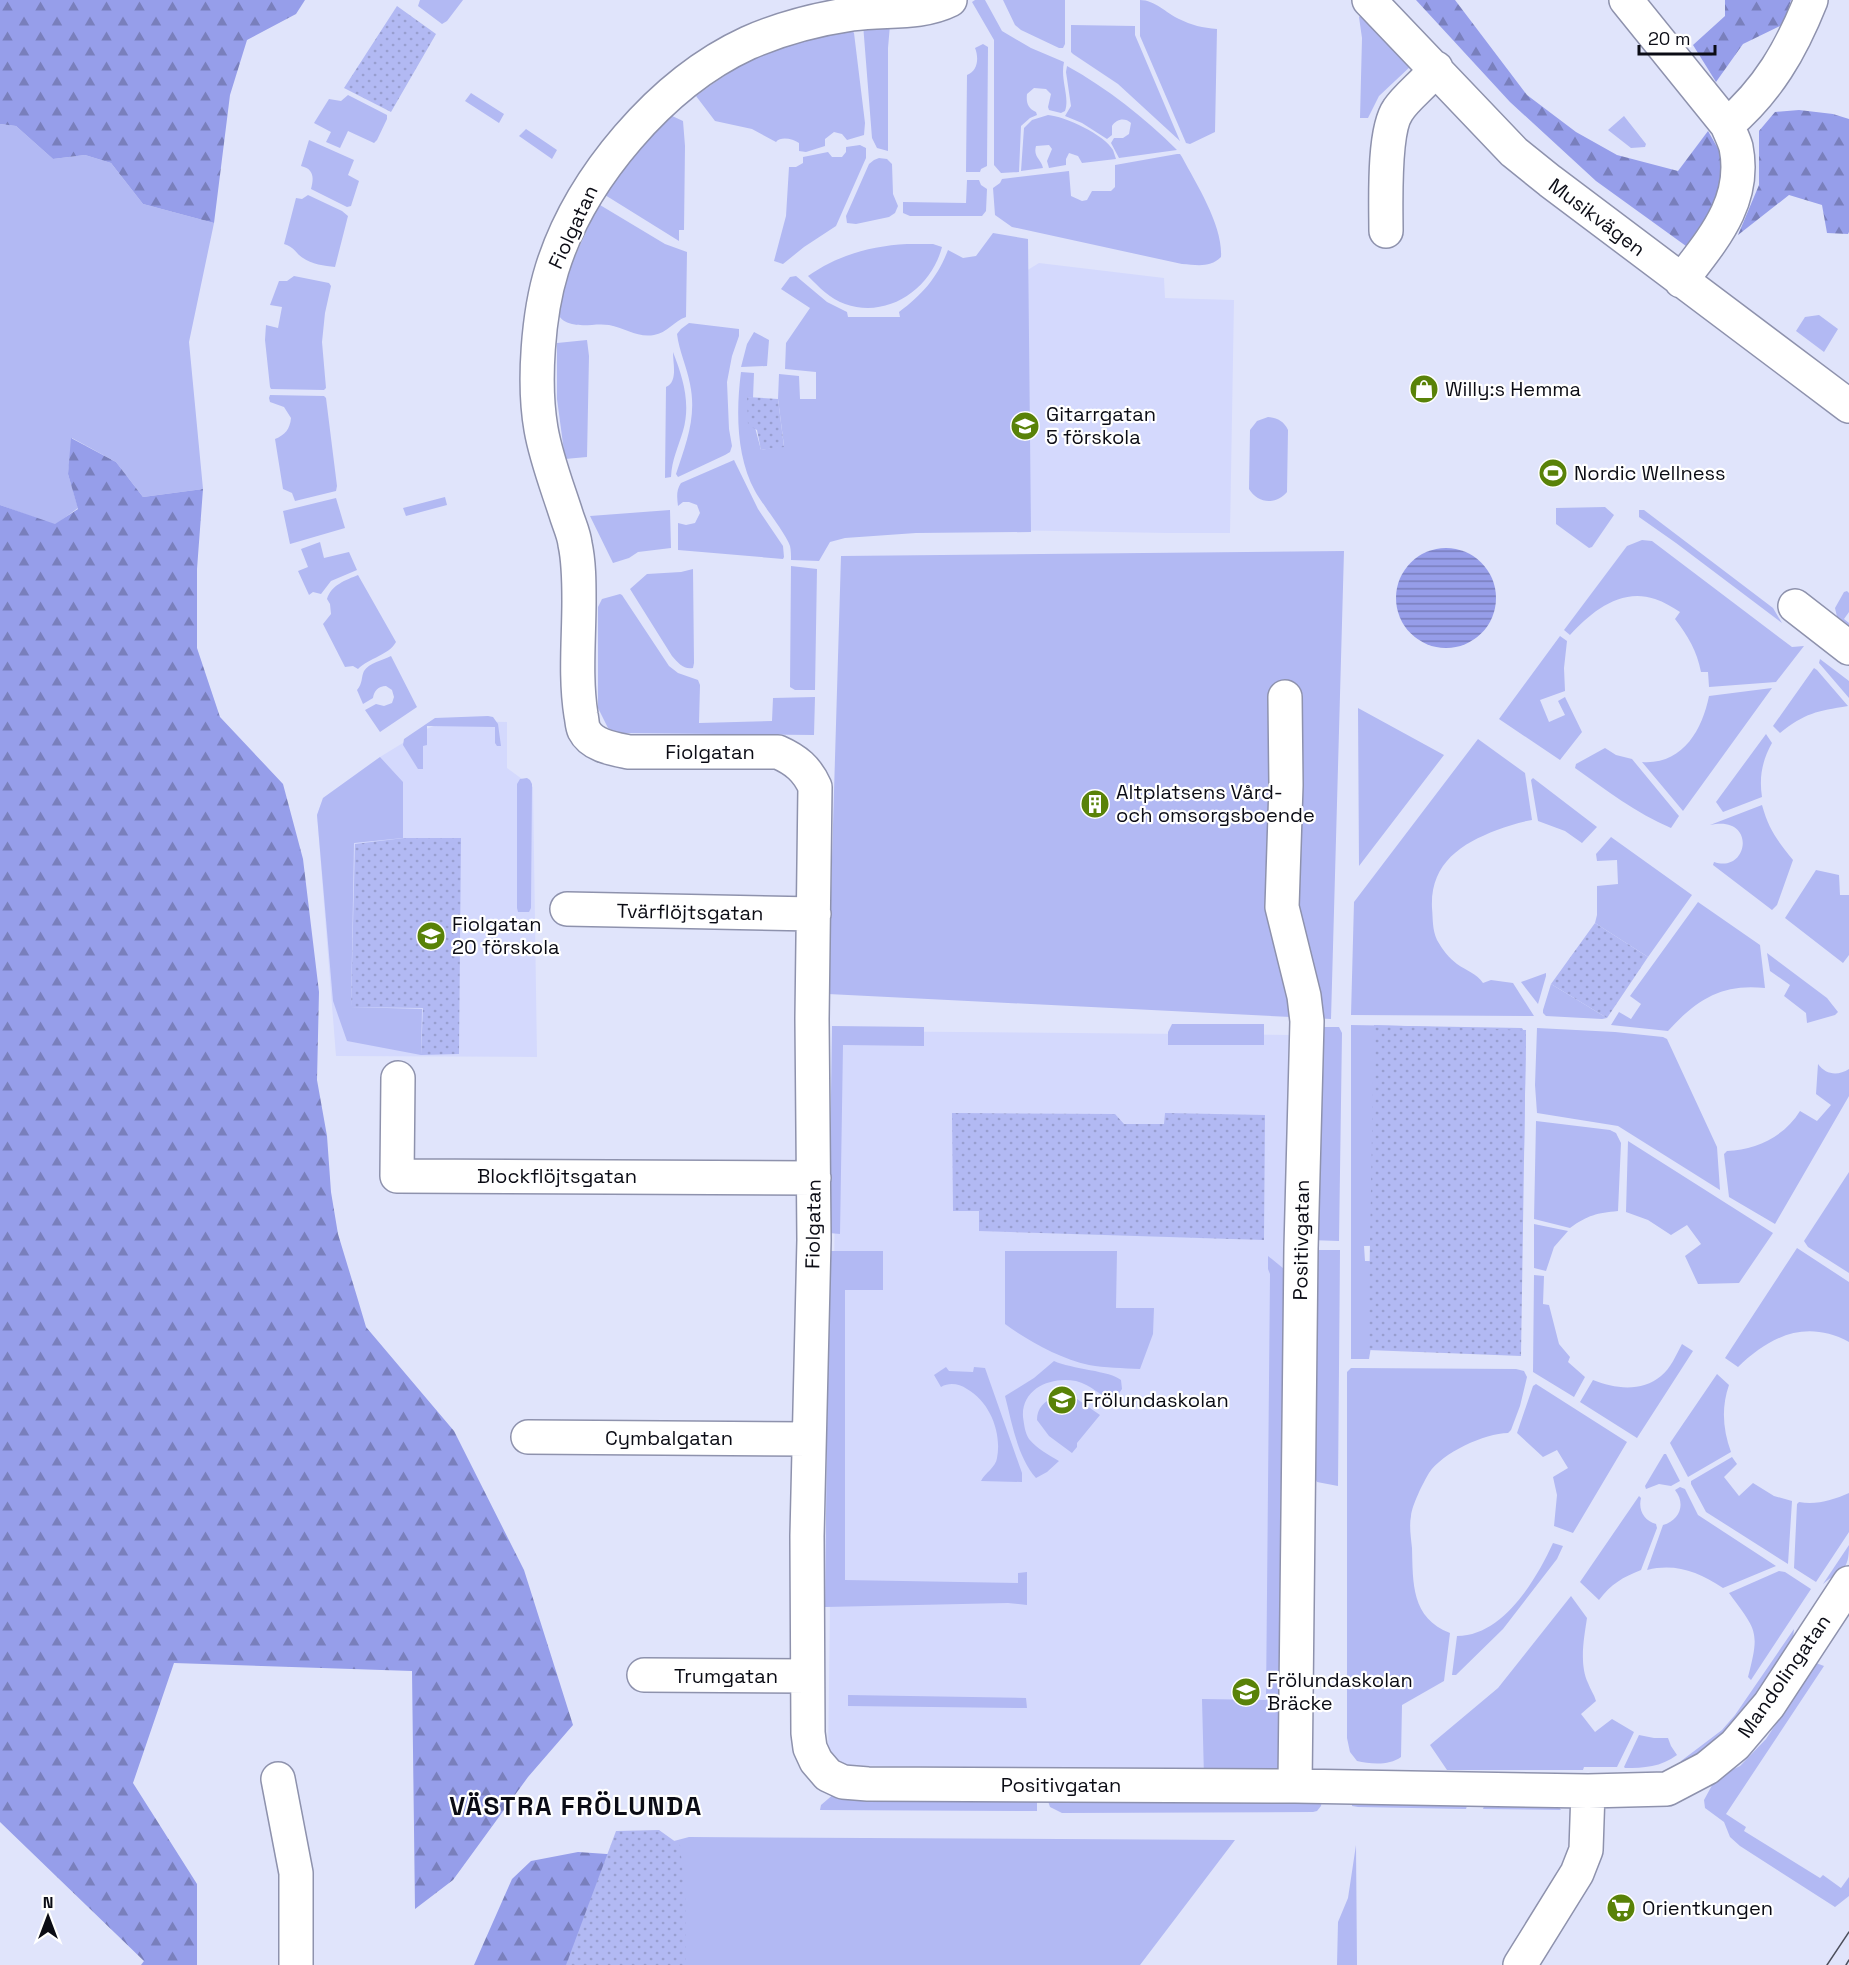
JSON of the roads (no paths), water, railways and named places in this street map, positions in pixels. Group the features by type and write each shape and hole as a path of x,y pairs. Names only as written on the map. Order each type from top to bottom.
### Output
{"street":[{"name":"Fiolgatan","path":"828,1775 816,1761 810,1748 807,1676 814,1178 815,787 810,774 778,752 629,752 607,748 592,739 584,730 579,705 579,580 575,542 548,459 541,427 538,360 542,314 551,270 566,234 589,190 627,136 683,85 717,59 749,42 801,25 853,14 921,9 950,0"},
{"name":"Musikvägen","path":"1369,0 1514,152 1849,406"},
{"path":"1626,0 1726,125 1736,146 1738,178 1730,210 1715,236 1682,281"},
{"path":"1726,125 1747,108 1782,62 1811,0"},
{"path":"1386,231 1390,127 1398,110 1429,79 1436,68"},
{"path":"1795,606 1849,648"},
{"name":"Positivgatan","path":"1285,697 1286,785 1282,907 1304,996 1307,1021 1301,1248 1295,1786"},
{"name":"Tvärflöjtsgatan","path":"567,909 814,914"},
{"name":"Blockflöjtsgatan","path":"398,1078 397,1176 814,1178"},
{"name":"Cymbalgatan","path":"528,1437 810,1438"},
{"name":"Mandolingatan","path":"1588,1791 1667,1789 1707,1768 1735,1745 1769,1705 1849,1583"},
{"name":"Trumgatan","path":"644,1675 807,1676"},
{"name":"Positivgatan","path":"828,1775 843,1782 868,1784 1295,1786 1588,1791"},
{"path":"278,1779 296,1873 296,1965"},
{"path":"1520,1965 1577,1873 1586,1850 1588,1791"}],"tram line":[{"path":"1827,1965 1849,1932"},
{"path":"1846,1965 1849,1960"}],"place":[{"name":"Willy:s Hemma","path":"1424,389"},
{"name":"Gitarrgatan 5 förskola","path":"1025,426"},
{"name":"Nordic Wellness","path":"1553,473"},
{"name":"Altplatsens Vård- och omsorgsboende","path":"1095,804"},
{"name":"Fiolgatan 20 förskola","path":"431,936"},
{"name":"Frölundaskolan","path":"1062,1400"},
{"name":"Frölundaskolan Bräcke","path":"1246,1692"},
{"name":"Orientkungen","path":"1621,1908"}],"district":[{"name":"VÄSTRA FRÖLUNDA","path":"576,1806"}]}
